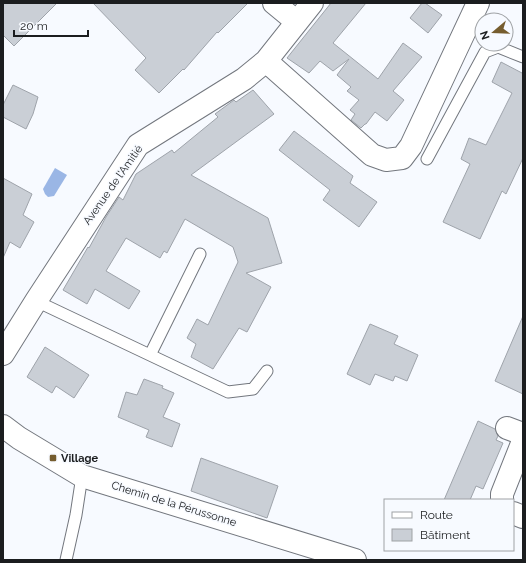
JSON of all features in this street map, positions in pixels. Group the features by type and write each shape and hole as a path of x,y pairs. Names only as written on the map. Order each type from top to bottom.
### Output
{"street":[{"path":"274,3 297,22"},
{"name":"Avenue de l'Amitié","path":"3,354 138,145 244,79 266,61 312,3"},
{"path":"266,61 372,155 386,160 402,158 411,146 478,3"},
{"name":"Chemin de la Pérussonne","path":"3,426 82,476 355,560"},
{"path":"502,499 502,494 518,435"}],"lane":[{"path":"427,159 485,52 498,47 523,56"},
{"path":"150,355 200,254"},
{"path":"36,301 228,392 253,389 268,371"},
{"path":"66,560 76,515 82,476"}],"water":[{"path":"55,168 67,175 54,196 48,197 43,189"}],"building":[{"path":"3,3 57,3 14,46 3,35"},
{"path":"93,3 248,3 218,33 217,32 184,70 183,69 159,93 135,70 146,58"},
{"path":"331,3 366,3 333,43 378,79 403,43 422,57 393,91 404,100 387,121 375,112 361,128 351,120 355,114 350,110 359,100 347,91 351,87 337,75 349,59 333,71 320,61 309,73 287,58"},
{"path":"422,3 425,3 442,15 428,33 410,18"},
{"path":"501,62 522,73 523,72 523,158 506,194 502,191 480,239 443,222 470,164 461,159 469,138 486,145 512,93 492,82"},
{"path":"13,85 38,97 33,114 26,129 3,117 3,105"},
{"path":"253,90 274,114 191,175 268,218 282,263 246,273 271,287 247,332 239,328 213,369 191,357 196,344 187,338 197,319 208,325 238,262 233,247 185,219 167,253 164,251 160,258 126,238 106,271 140,291 129,309 95,289 87,304 63,290 119,197 123,200 136,174 172,150 174,153 218,117 215,114 234,100 236,102"},
{"path":"294,131 353,176 350,183 377,202 359,227 323,200 330,190 279,150"},
{"path":"3,178 32,194 23,215 34,222 20,248 10,242 3,258"},
{"path":"523,316 523,394 495,381"},
{"path":"370,324 398,336 394,344 418,355 407,381 395,376 393,381 375,374 370,385 347,374"},
{"path":"45,347 89,375 74,398 56,386 52,393 27,377"},
{"path":"144,379 163,386 162,388 174,393 163,417 180,424 172,447 146,437 149,430 118,417 126,392 137,395"},
{"path":"478,421 495,429 498,436 496,440 503,443 483,489 476,486 470,499 444,499"},
{"path":"201,458 278,486 267,518 191,491"}],"place":[{"name":"Village","path":"53,458"}]}
